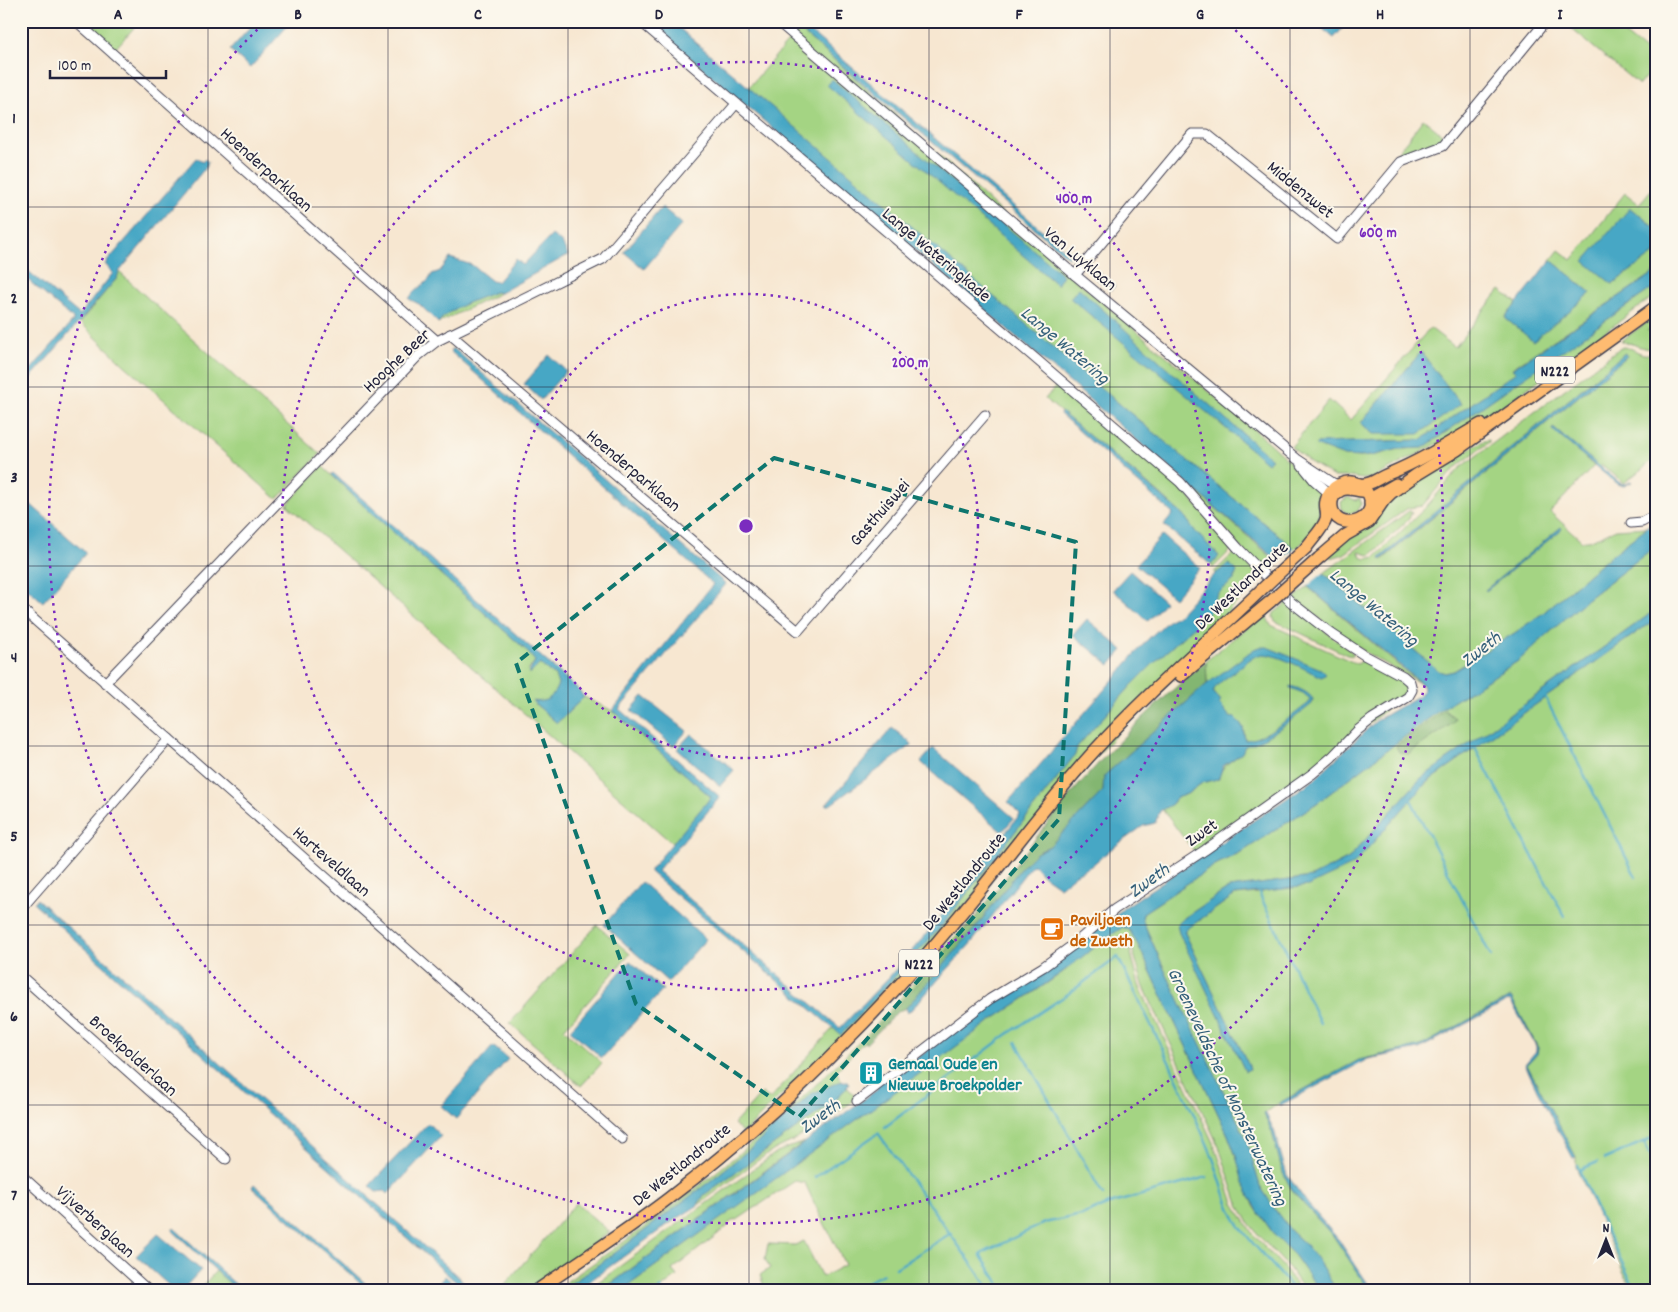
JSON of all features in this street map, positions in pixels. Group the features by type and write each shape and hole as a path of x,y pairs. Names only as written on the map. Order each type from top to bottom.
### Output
{"main road":[{"name":"N222","path":"1338,485 1350,482 1362,487 1390,478 1397,471 1482,423 1657,297"},
{"name":"De Westlandroute","path":"1370,503 1379,493 1416,475 1457,450 1657,306"},
{"name":"De Westlandroute","path":"548,1291 613,1247 674,1202 748,1143 815,1082 878,1019 926,966 970,914 1057,804 1117,737 1185,672 1271,601 1346,535 1369,522 1384,500 1416,475"},
{"path":"1331,496 1338,485"},
{"name":"N222","path":"1330,514 1326,502 1331,496 1351,488 1360,492 1362,487"},
{"path":"1362,487 1370,503"},
{"name":"N222","path":"1346,522 1355,522 1364,518 1370,503"},
{"name":"De Westlandroute","path":"536,1291 671,1197 747,1134 809,1078 898,988 1096,749 1148,696 1306,548 1330,514"},
{"path":"1330,514 1346,522"},
{"name":"De Westlandroute","path":"1319,558 1342,524 1346,522"}],"street":[{"name":"Hoenderparklaan","path":"76,21 437,341"},
{"name":"Lange Wateringkade","path":"640,21 1180,482 1238,548 1291,602 1340,640 1403,676 1410,682 1412,690"},
{"name":"Van Luyklaan","path":"777,21 1075,275 1297,460 1338,485"},
{"name":"Middenzwet","path":"1075,275 1192,134 1208,134 1337,239 1401,162 1443,146 1546,21"},
{"name":"Hooghe Beer","path":"105,683 418,356 437,341 450,334 603,259 736,104"},
{"name":"Hoenderparklaan","path":"450,334 798,630"},
{"name":"Gasthuiswei","path":"798,630 985,415"},
{"name":"Van Luyklaan","path":"1297,460 1331,496"},
{"path":"1631,523 1642,522 1657,514"},
{"name":"Harteveldlaan","path":"21,608 622,1139"},
{"name":"Zwet","path":"857,1100 990,999 1073,945 1115,909 1198,854 1312,774 1332,757 1358,730 1408,697 1412,690"},
{"path":"21,909 169,739"},
{"name":"Broekpolderlaan","path":"21,976 226,1159"},
{"name":"Vijverberglaan","path":"21,1175 149,1291"}],"highlighted area":[{"path":"774,458 1076,542 1059,819 799,1117 636,1004 516,663"}],"green space":[{"path":"81,21 140,21 114,50"},
{"path":"1562,21 1608,21 1657,60 1657,63 1639,85"},
{"path":"799,29 1065,271 1255,430 1316,486 1320,495 1318,520 1314,530 1306,539 1295,549 1136,418 748,88"},
{"path":"1423,119 1443,135 1439,140 1391,161"},
{"path":"1657,183 1657,229 1630,208 1612,284 1657,252 1657,271 1512,368 1516,372 1421,440 1317,443 1344,456 1361,457 1399,449 1423,448 1657,285 1657,294 1491,415 1373,478 1334,477 1291,447 1329,400 1351,420 1430,328 1455,347 1500,290 1517,303 1505,318 1533,340 1591,293 1551,260 1559,250 1572,260 1625,193 1639,204","holes":["1421,352 1461,404 1373,434 1361,423"]},
{"path":"119,272 320,454 277,499 122,363 80,322 117,278"},
{"path":"495,292 500,293 438,323 456,308"},
{"path":"1657,315 1657,323 1647,331 1657,327 1657,347 1648,349 1621,341"},
{"path":"1627,347 1643,354 1655,355 1657,363 1657,457 1624,483 1602,465 1600,467 1553,428 1594,466 1550,512 1582,541 1589,541 1616,529 1647,527 1543,613 1454,671 1445,673 1439,671 1324,573 1409,511 1412,511 1409,519 1373,553 1369,555 1359,552 1361,557 1366,559 1375,557 1425,508 1459,469 1617,350","holes":["1625,353 1627,356 1382,560 1492,464"]},
{"path":"1059,383 1179,485 1233,548 1213,568 1211,565 1219,556 1195,531 1185,517 1045,399"},
{"path":"1489,440 1489,442 1455,468 1422,506 1408,508 1344,554 1331,558 1329,555 1396,493 1481,442"},
{"path":"322,466 366,508 525,649 535,661 528,671 531,673 540,664 555,676 558,684 552,696 543,701 533,702 557,723 584,697 613,711 711,797 673,844 287,505"},
{"path":"1189,485 1277,562 1264,572 1239,546"},
{"path":"1348,497 1355,500 1360,498 1361,504 1356,512 1349,514 1342,510 1341,502"},
{"path":"1657,545 1657,609 1420,779 1349,858 1312,877 1229,888 1184,918 1177,925 1250,1069 1184,931 1235,895 1259,893 1353,865 1426,783 1657,618 1657,1291 1632,1291 1576,1167 1576,1157 1527,1065 1537,1054 1538,1048 1511,997 1421,1046 1359,1060 1279,1103 1264,1114 1272,1132 1283,1173 1293,1192 1334,1237 1370,1291 1337,1291 1317,1259 1291,1231 1260,1186 1246,1138 1166,973 1142,919 1143,913 1215,865 1245,850 1317,803 1440,710 1518,661 1587,599"},
{"path":"1235,552 1238,552 1258,576 1245,586 1249,591 1230,609 1226,618 1177,665 907,972 819,1065 780,1096 743,1134 734,1124 762,1093 770,1099 833,1028 841,1035 940,928 1075,755 1077,747 1130,687 1207,615 1217,594 1234,580 1229,564 1215,574 1214,572"},
{"path":"1308,587 1423,685 1365,652 1293,599"},
{"path":"1288,602 1353,653 1353,656 1347,655 1275,621 1274,613"},
{"path":"1268,610 1267,618 1271,625 1357,664 1366,659 1404,682 1405,694 1314,769 1196,854 1162,809 1202,783 1219,779 1224,767 1242,752 1245,739 1243,727 1228,715 1219,703 1221,701 1207,684 1206,661"},
{"path":"1206,661 1207,684 1104,776 1103,791 1050,846 1035,854 1020,869 977,926 909,1005 898,1011 866,1044 864,1041 973,920 1082,781 1133,727"},
{"path":"1444,710 1455,718 1453,723 1408,754 1399,752 1396,746"},
{"path":"973,920 920,983 836,1071 842,1082 811,1094 756,1144 709,1182 611,1256 560,1291 553,1291 664,1213 735,1157 803,1098 862,1040 945,947"},
{"path":"597,925 630,954 564,1029 602,1063 581,1086 510,1023"},
{"path":"1123,927 1130,931 1139,947 1228,1135 1254,1206 1275,1236 1295,1256 1320,1291 1305,1291 1290,1269 1249,1223 1237,1201 1219,1147 1143,985 1131,944 1129,945 1139,985 1216,1149 1234,1203 1252,1233 1287,1271 1300,1291 762,1291 765,1289 760,1275 770,1268 765,1259 768,1244 795,1245 804,1241 822,1277 845,1265 805,1183 795,1181 728,1224 728,1226 672,1270 677,1276 658,1291 621,1291 992,1020 1054,978 1100,942"},
{"path":"847,1087 854,1095 852,1102 797,1139 757,1161 697,1206 704,1195 833,1102"},
{"path":"804,1142 601,1291 586,1291 777,1152"},
{"path":"576,1203 610,1232 600,1238 602,1242 531,1291 499,1291"},
{"path":"216,1271 238,1291 198,1291"}],"water":[{"path":"256,21 292,21 250,68 230,50"},
{"path":"647,21 671,21 1136,418 1439,671 1445,673 1454,671 1516,632 1543,613 1591,572 1657,521 1657,545 1587,599 1518,661 1440,710 1317,803 1245,850 1215,865 1143,913 1142,919 1166,973 1246,1138 1260,1186 1291,1231 1317,1259 1337,1291 1320,1291 1295,1256 1275,1236 1259,1213 1243,1183 1228,1135 1139,947 1130,931 1123,927 1064,971 992,1020 621,1291 601,1291 878,1089 872,1078 878,1073 885,1082 997,999 1061,960 1125,907 1311,782 1377,720 1420,695 1424,689 1423,685"},
{"path":"789,21 798,21 1072,256 1068,257"},
{"path":"1322,21 1349,21 1334,38 1318,25"},
{"path":"832,79 1063,275 1057,285 827,85"},
{"path":"196,158 202,162 205,159 208,162 206,167 119,272 117,278 21,389 21,381 73,319 21,274 21,265 80,315 113,273 105,264"},
{"path":"662,207 682,224 644,269 624,252"},
{"path":"1630,208 1657,229 1657,252 1612,284 1584,261"},
{"path":"552,235 562,243 568,255 500,293 495,292 456,308 438,323 419,304 409,299 415,291 428,281 432,274 440,271 450,258 472,265 492,281 497,282 516,259 523,265"},
{"path":"1551,260 1591,293 1533,341 1505,318"},
{"path":"1094,268 1115,286 1111,290 1092,275"},
{"path":"1657,271 1657,285 1423,448 1399,449 1361,457 1344,456 1315,445 1317,443 1421,440 1516,372 1512,369"},
{"path":"1079,288 1272,459 1267,463 1070,298"},
{"path":"453,348 726,584 619,709 720,797 657,871 840,1028 890,976 933,926 1020,814 1008,802 1148,639 1169,620 1177,616 1215,574 1229,564 1237,571 1234,580 1217,594 1207,615 1130,687 1077,747 1075,755 940,928 841,1035 650,872 711,797 613,710 713,584 450,351"},
{"path":"1421,352 1461,404 1419,434 1373,434 1361,423"},
{"path":"1625,353 1627,356 1381,560 1380,558"},
{"path":"549,355 566,371 541,400 524,384"},
{"path":"1061,412 1185,517 1195,531 1219,556 1211,565 1164,525 1173,514 1060,414"},
{"path":"1553,428 1621,484 1632,482 1624,486 1617,484 1552,430"},
{"path":"333,473 578,689 584,697 557,723 532,701 546,700 552,696 558,684 555,676 540,664 529,673 535,661 525,649 366,508 332,475"},
{"path":"21,496 86,553 43,602 21,583"},
{"path":"1561,527 1562,529 1485,590"},
{"path":"1162,535 1200,568 1174,598 1136,565"},
{"path":"1130,571 1165,602 1148,621 1113,590"},
{"path":"1657,609 1657,618 1426,783 1353,865 1308,886 1235,895 1184,931 1249,1066 1250,1069 1245,1071 1179,933 1177,925 1184,918 1229,888 1312,877 1349,858 1420,779"},
{"path":"1087,619 1123,650 1110,665 1073,635"},
{"path":"1267,647 1321,669 1326,674 1321,677 1280,658 1265,654 1252,658 1221,681 1213,692 1221,701 1219,703 1230,717 1235,718 1241,724 1245,740 1253,739 1270,731 1309,703 1310,699 1303,693 1290,688 1290,686 1309,694 1313,699 1312,704 1261,740 1245,746 1242,753 1223,766 1218,780 1202,783 1187,794 1176,798 1172,804 1160,811 1155,823 1143,826 1060,887 1044,876 1034,865 1031,866 973,941 908,1013 906,1008 977,926 1020,869 1035,854 1050,846 1103,791 1104,776 1207,684 1254,649"},
{"path":"643,696 687,731 673,746 631,710"},
{"path":"892,728 912,745 830,805 826,805"},
{"path":"691,734 734,770 720,786 677,749"},
{"path":"933,748 1014,818 1002,832 921,762"},
{"path":"641,882 706,939 668,982 604,925"},
{"path":"37,899 474,1291 466,1291 34,903"},
{"path":"630,961 663,990 602,1058 570,1030"},
{"path":"1511,997 1538,1048 1537,1054 1527,1065 1576,1157 1573,1158 1525,1064 1536,1051 1536,1046 1510,1000 1419,1049 1368,1059 1279,1106 1279,1103 1359,1060 1421,1046"},
{"path":"493,1046 508,1059 456,1119 441,1106"},
{"path":"847,1081 849,1085 833,1102 704,1195 697,1206 670,1223 576,1291 560,1291 611,1256 709,1182 756,1144 811,1094 839,1082"},
{"path":"1265,1112 1274,1130 1287,1175 1308,1204 1338,1239 1373,1291 1370,1291 1334,1237 1293,1192 1283,1173 1272,1132 1264,1114"},
{"path":"428,1123 441,1136 388,1194 385,1191 376,1192 369,1186"},
{"path":"254,1184 374,1291 369,1291 252,1187"},
{"path":"174,1228 243,1291 238,1291 172,1230"},
{"path":"158,1234 201,1270 181,1291 175,1291 136,1256"},
{"path":"445,1276 461,1291 432,1291"}],"pier":[{"path":"1297,547 1326,571 1305,588 1275,564"}],"waterway":[{"path":"1545,697 1636,877"},
{"path":"1475,748 1564,916"},
{"path":"1411,800 1491,956"},
{"path":"1259,893 1320,1023"},
{"path":"885,1127 1009,1033 1068,994 1118,957 1212,1155 1236,1220 1249,1239 1293,1291"},
{"path":"1016,1042 1103,1195"},
{"path":"815,1177 878,1133 991,1291"},
{"path":"1605,1159 1654,1137"},
{"path":"1644,1142 1657,1167"},
{"path":"1579,1170 1598,1162"},
{"path":"1577,1165 1601,1220 1636,1291"},
{"path":"1004,1291 981,1254 1044,1223 1082,1215 1109,1204 1207,1177"},
{"path":"896,1268 951,1233"},
{"path":"850,1291 883,1274"},
{"path":"658,1291 661,1288"}],"place":[{"name":"Paviljoen de Zweth","path":"1052,929"},
{"name":"Gemaal Oude en Nieuwe Broekpolder","path":"871,1073"}],"water label":[{"name":"Lange Watering","path":"1066,344"},
{"name":"Lange Watering","path":"1375,606"},
{"name":"Zweth","path":"1480,648"},
{"name":"Zweth","path":"1148,879"},
{"name":"Groeneveldsche of Monsterwatering","path":"1229,1086"},
{"name":"Zweth","path":"819,1115"}]}
